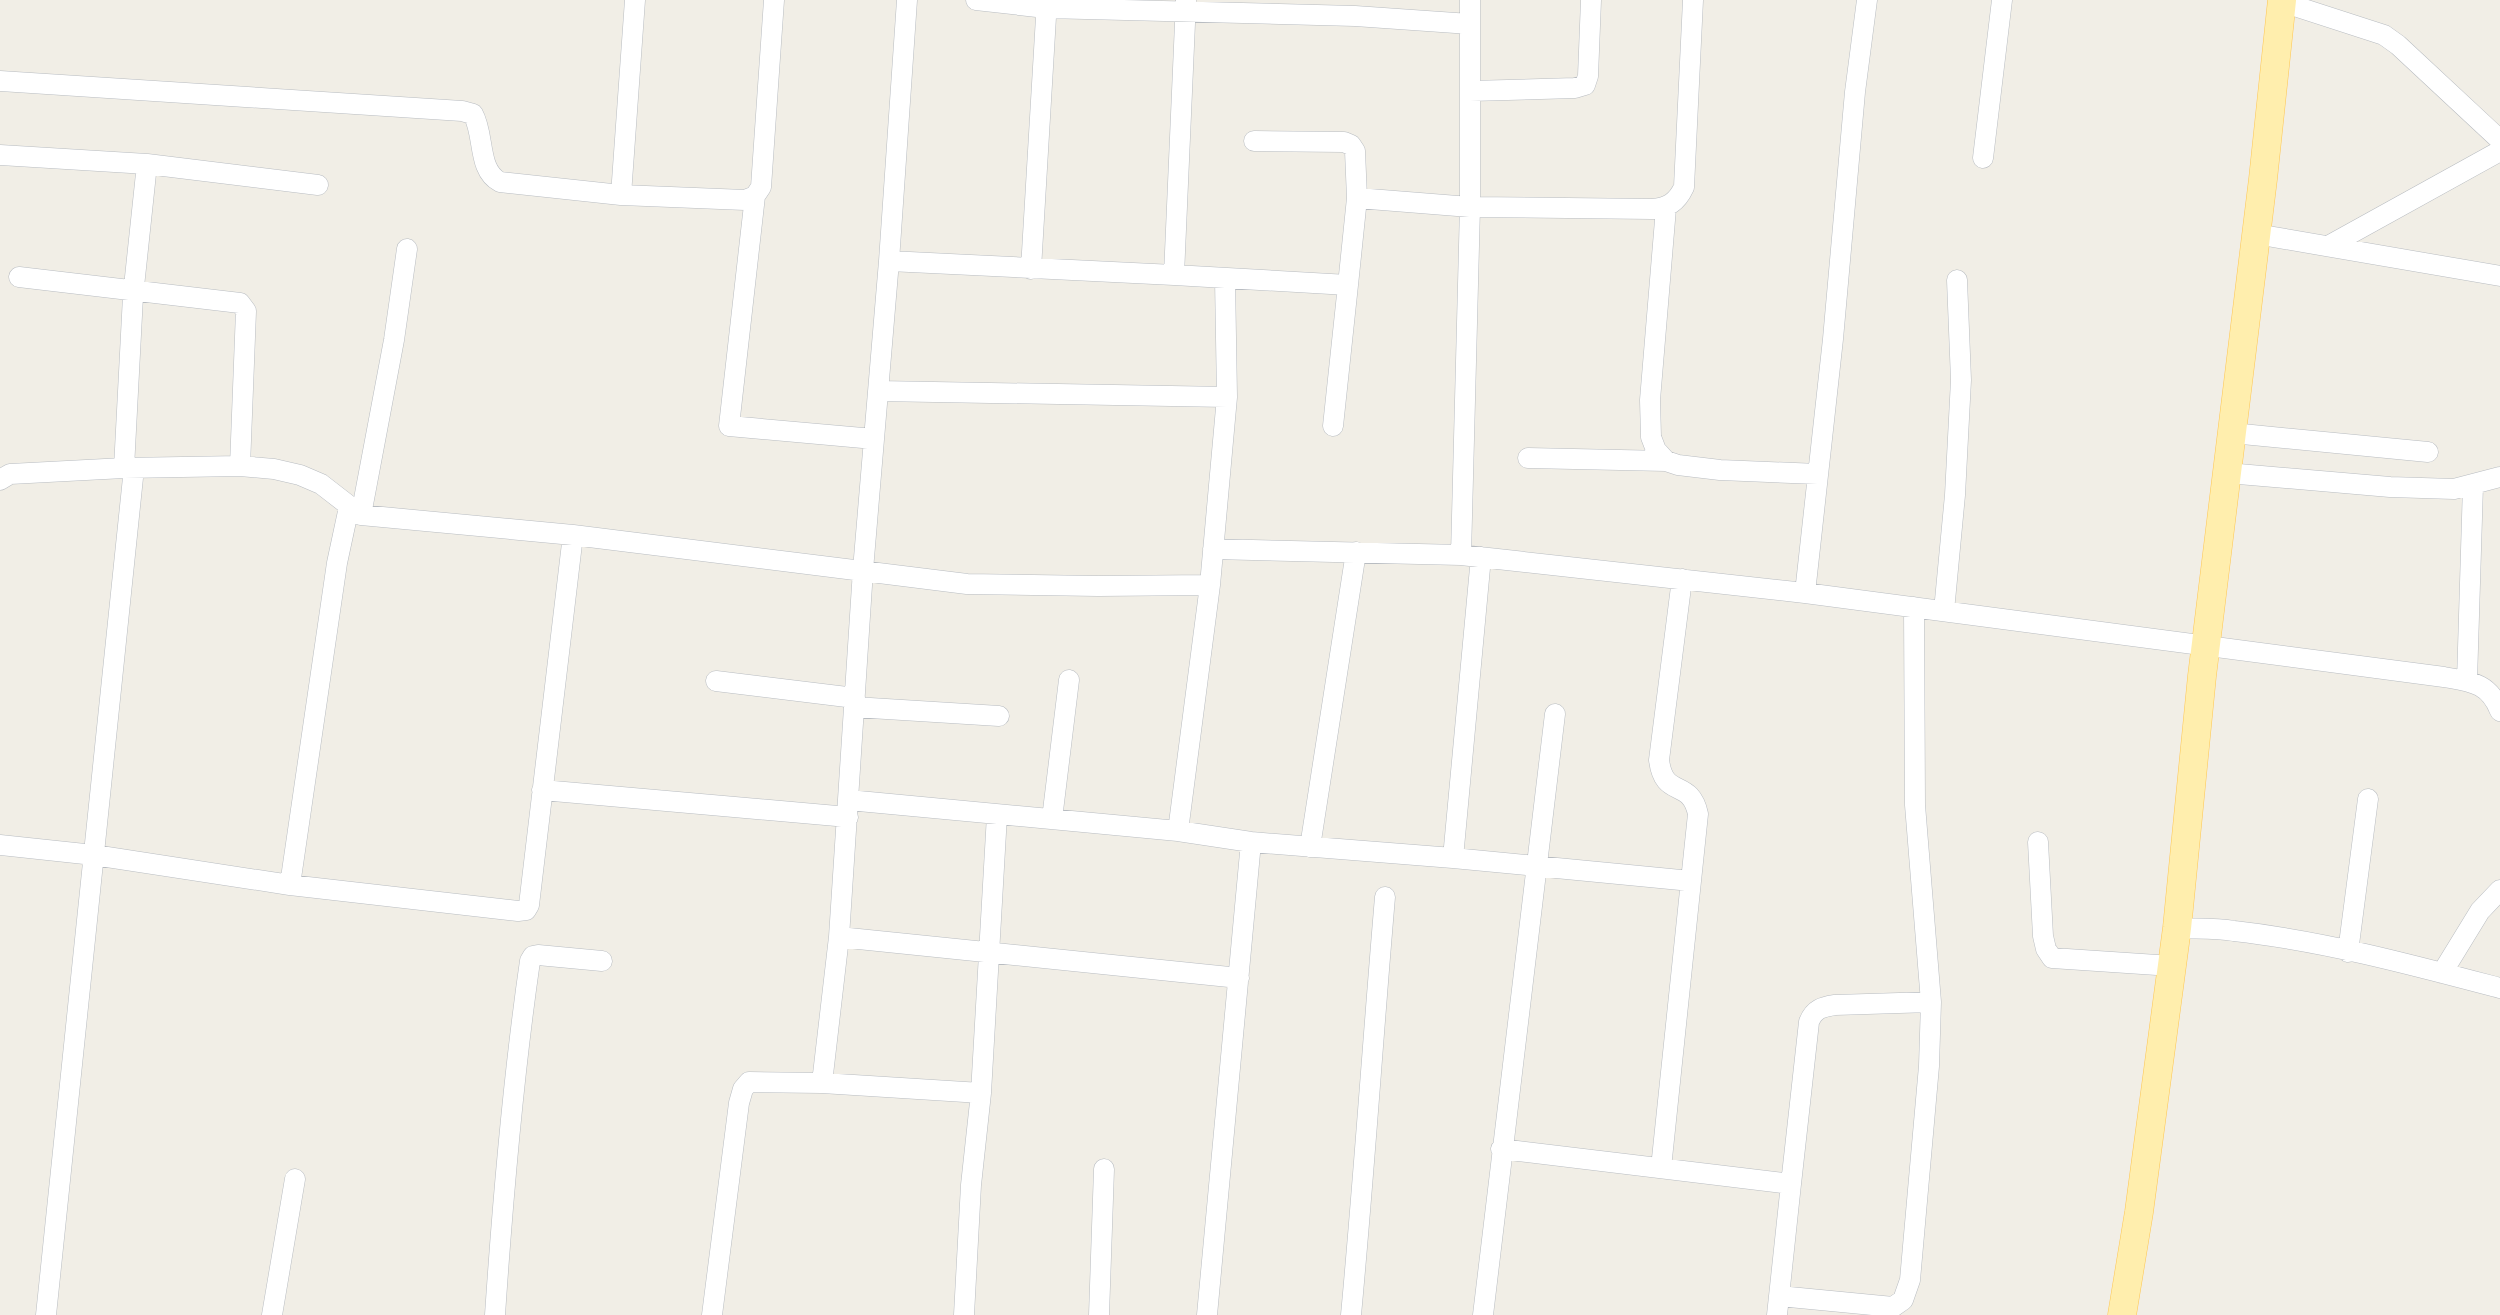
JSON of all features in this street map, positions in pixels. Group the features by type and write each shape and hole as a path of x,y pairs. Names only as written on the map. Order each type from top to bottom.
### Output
{"main road":[{"path":"2122,1315 2139,1212 2177,928 2206,644 2256,234 2282,1"}],"street":[{"path":"621,195 635,0"},
{"path":"774,0 761,187 755,196 729,426 874,439"},
{"path":"822,1083 839,937 863,570 889,261 907,0"},
{"path":"976,0 1047,4 1186,6 1470,24"},
{"path":"1462,555 1470,207 1470,0"},
{"path":"1470,91 1575,88 1584,85 1588,76 1591,0"},
{"path":"1357,198 1470,207 1666,208 1679,198 1684,187 1693,0"},
{"path":"1806,593 1855,92 1868,0"},
{"path":"1984,158 2002,0"},
{"path":"2282,1 2384,35 2398,45 2500,140"},
{"path":"1031,268 1047,4"},
{"path":"1174,275 1186,6"},
{"path":"0,81 462,111 473,114 479,125 486,168 491,177 500,182 621,195 745,200 755,196"},
{"path":"1254,141 1344,142 1351,145 1355,151 1357,198 1333,426"},
{"path":"2330,245 2500,151"},
{"path":"0,155 147,164 318,185"},
{"path":"46,1315 94,855 129,468 134,290 147,164"},
{"path":"1666,208 1650,400 1651,437 1656,450 1666,461"},
{"path":"2256,234 2330,245 2500,276"},
{"path":"290,885 336,564 355,511 394,340 407,249"},
{"path":"889,261 1348,284"},
{"path":"19,278 240,303 244,306 246,311 240,466"},
{"path":"1178,830 1210,585 1228,397 1225,279"},
{"path":"1944,611 1955,495 1961,388 1957,280"},
{"path":"878,391 1228,397"},
{"path":"2232,434 2428,452"},
{"path":"1528,458 1666,461 1678,465 1720,470 1818,474"},
{"path":"0,478 10,474 129,468 240,466 274,469 300,475 321,484 355,511 573,535 967,584 1210,585"},
{"path":"2227,473 2390,486 2454,489 2500,477"},
{"path":"2467,681 2474,485"},
{"path":"0,845 94,855 290,885 518,912 526,910 529,905 573,535"},
{"path":"1213,549 1462,555 1806,593 2206,644 2467,681 2484,687 2494,696 2500,711"},
{"path":"1310,847 1356,552"},
{"path":"1453,858 1482,557"},
{"path":"1661,1168 1698,814 1696,803 1691,795 1671,786 1664,780 1659,760 1682,580"},
{"path":"1914,607 1915,805 1931,1002 1929,1066 1910,1280 1903,1300 1898,1305 1884,1308 1778,1306 1809,1022 1812,1013 1821,1007 1835,1005 1931,1002"},
{"path":"1052,820 1069,680"},
{"path":"716,681 854,702 999,716"},
{"path":"1483,1315 1501,1149 1555,714"},
{"path":"542,790 848,809 997,815 1178,830 1251,842 1453,858 1691,881"},
{"path":"2348,952 2368,800"},
{"path":"964,1315 971,1185 981,1093 997,815"},
{"path":"1208,1315 1251,842"},
{"path":"2038,842 2043,936 2046,949 2052,958 2172,966"},
{"path":"2442,973 2480,911 2500,890"},
{"path":"1351,1315 1367,1142 1385,897"},
{"path":"2177,928 2234,931 2348,952 2500,988"},
{"path":"839,937 1239,978"},
{"path":"495,1315 505,1175 520,1030 530,961 533,956 538,954 602,961"},
{"path":"712,1315 743,1089 749,1082 822,1083 981,1093"},
{"path":"1501,1149 1791,1184"},
{"path":"1099,1315 1104,1169"},
{"path":"272,1315 295,1180"}]}
